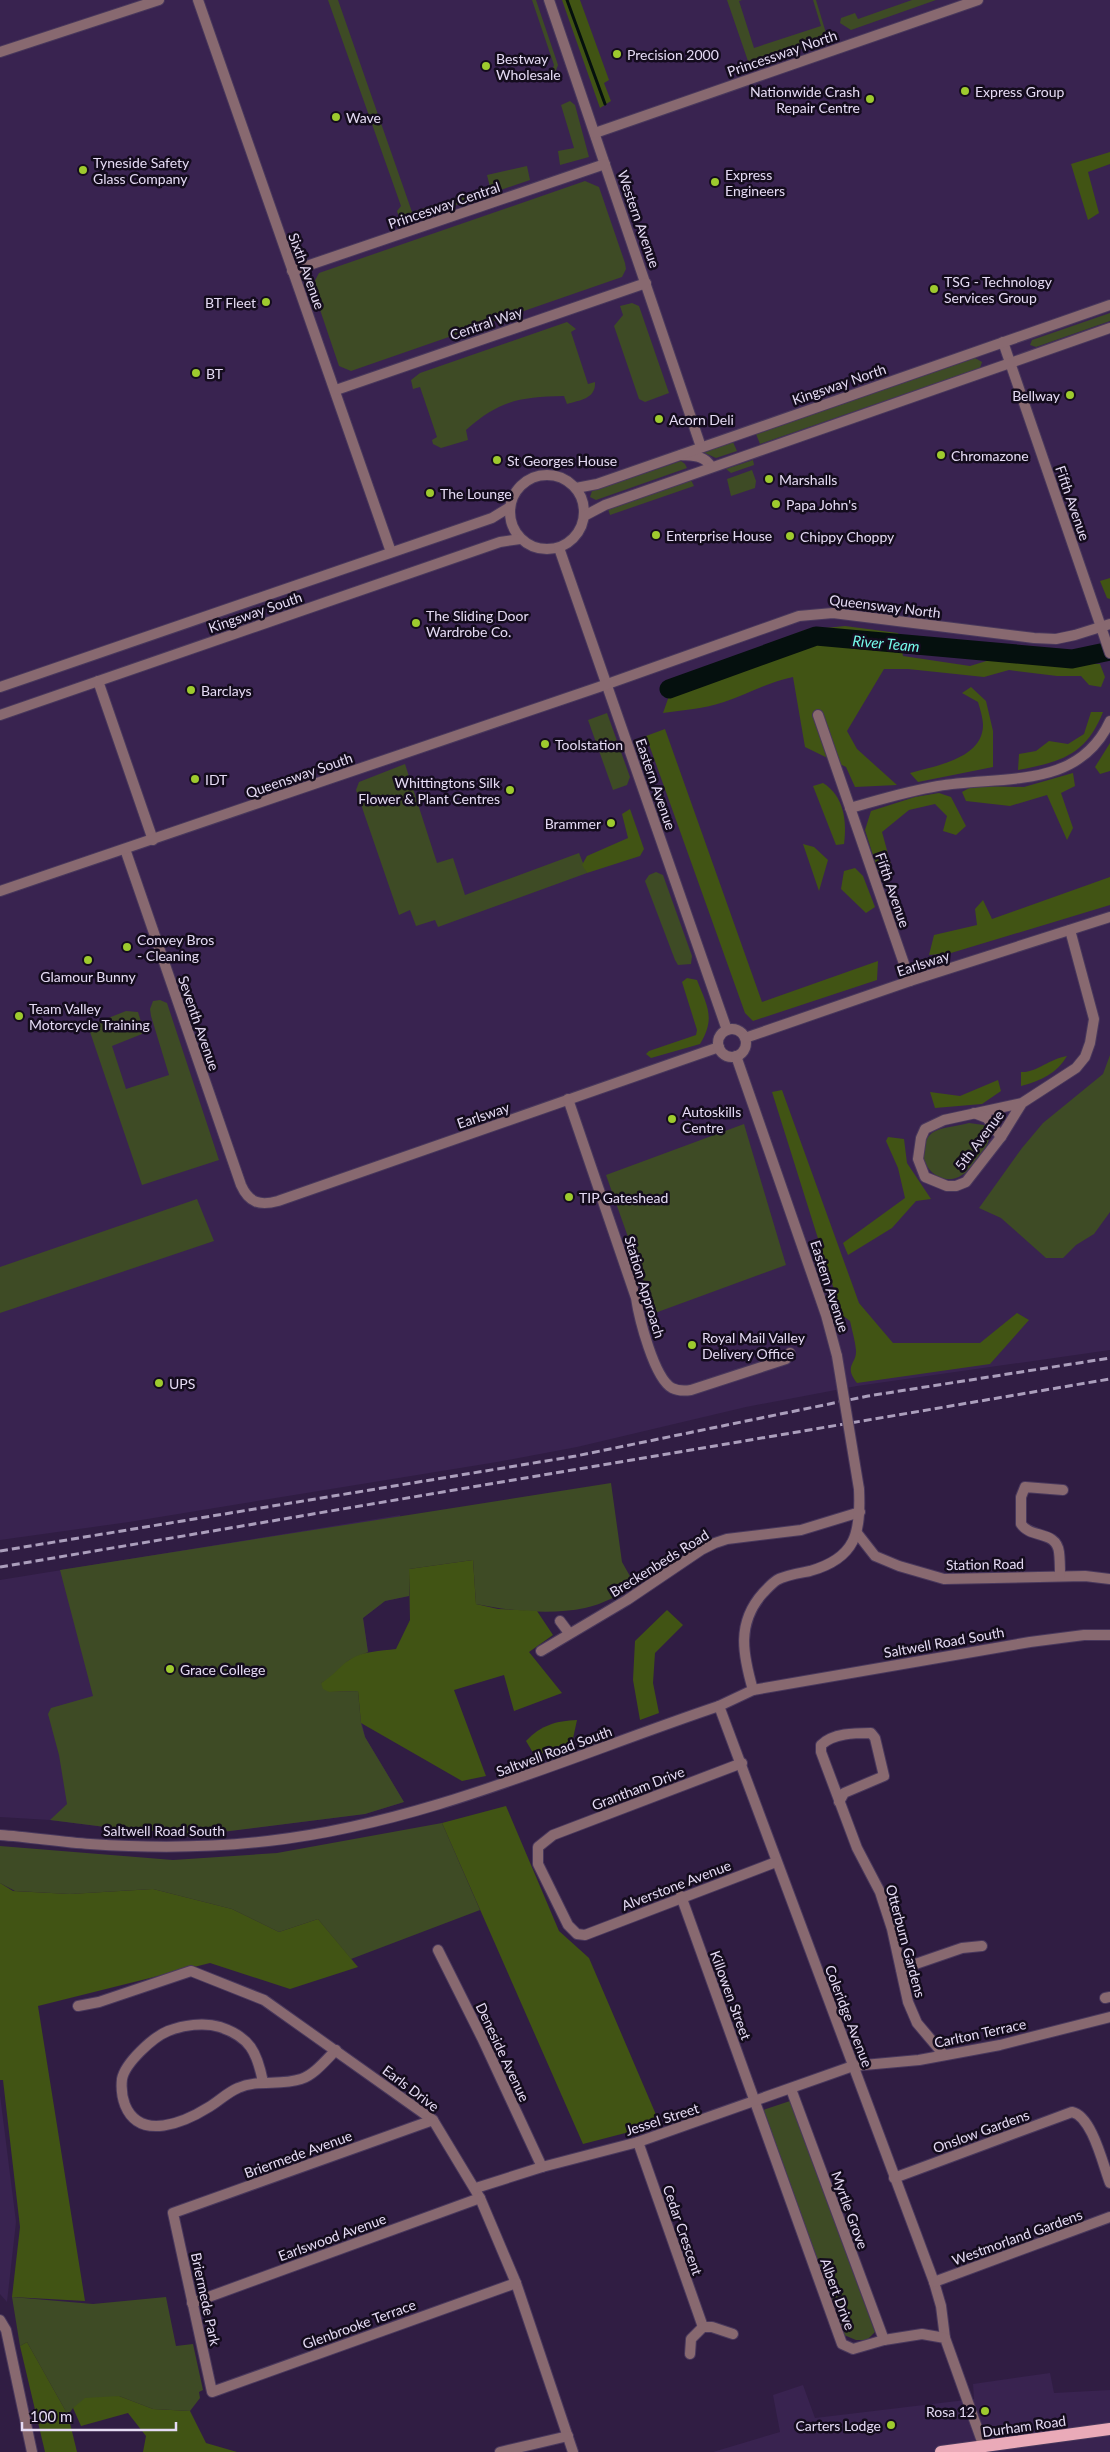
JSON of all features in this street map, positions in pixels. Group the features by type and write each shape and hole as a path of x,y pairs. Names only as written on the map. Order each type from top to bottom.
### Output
{"main road":[{"name":"Durham Road","path":"942,2452 1110,2429"}],"street":[{"path":"0,52 159,0"},
{"name":"Sixth Avenue","path":"198,0 292,271 336,390 391,552"},
{"name":"Western Avenue","path":"549,0 701,447"},
{"name":"Princessway North","path":"595,133 978,0"},
{"name":"Princesway Central","path":"292,271 605,164"},
{"name":"Central Way","path":"336,390 646,283"},
{"name":"Kingsway North","path":"576,488 597,484 1110,305"},
{"path":"584,516 604,505 1110,328"},
{"name":"Fifth Avenue","path":"1003,342 1106,626 1106,639 1110,653"},
{"path":"677,455 700,457 708,462 711,467"},
{"path":"558,476 576,488 582,501 583,524 575,538 559,548 538,549 520,539 512,525 510,507 517,489 535,477 558,476"},
{"name":"Kingsway South","path":"0,687 492,518 510,507"},
{"name":"Kingsway South","path":"0,715 500,542 520,539"},
{"name":"Eastern Avenue","path":"559,548 727,1030"},
{"name":"Queensway North","path":"607,684 811,614 833,613 1034,638 1056,639 1106,626"},
{"path":"98,682 153,840"},
{"name":"Queensway South","path":"0,891 607,684"},
{"name":"Fifth Avenue","path":"818,715 910,982"},
{"path":"850,808 939,786 1031,778 1059,769 1083,756 1103,736 1110,721"},
{"name":"Seventh Avenue","path":"125,848 241,1185 246,1195 254,1202"},
{"name":"Earlsway","path":"745,1038 910,982 1110,918"},
{"name":"5th Avenue","path":"1022,1103 1001,1137 966,1182 956,1186 947,1186 925,1177 918,1159 920,1138 925,1129 944,1120 1022,1103 1076,1068 1085,1056 1090,1043 1094,1019 1070,930"},
{"path":"727,1030 740,1031 745,1038 745,1047 736,1056 728,1056 719,1047 719,1039 727,1030"},
{"name":"Earlsway","path":"254,1202 265,1204 278,1201 719,1047"},
{"name":"Eastern Avenue","path":"736,1056 826,1315 837,1356 859,1489 860,1512 857,1533"},
{"name":"Station Approach","path":"568,1099 636,1298 641,1329 667,1384 676,1390 691,1390 786,1358 790,1353"},
{"path":"974,1113 986,1118 1001,1137"},
{"path":"1060,1576 1059,1551 1052,1538 1028,1531 1021,1524 1021,1497 1025,1487 1063,1490"},
{"name":"Breckenbeds Road","path":"541,1651 568,1633 627,1600 701,1550 715,1543 727,1539 800,1530 860,1512"},
{"path":"753,1690 746,1666 743,1636 746,1622 758,1599 778,1579 829,1565 841,1557 857,1533"},
{"name":"Station Road","path":"857,1533 875,1556 899,1566 944,1579 1060,1576 1103,1576 1110,1579"},
{"path":"560,1621 568,1633"},
{"name":"Saltwell Road South","path":"0,1835 91,1844 175,1846 218,1845 315,1835 379,1822 469,1795 719,1706 753,1690 1030,1642 1084,1635 1110,1635"},
{"name":"Coleridge Avenue","path":"719,1706 742,1763 776,1862 934,2282 942,2306 945,2338"},
{"name":"Otterburn Gardens","path":"839,1802 844,1793 884,1776 875,1738 871,1733 854,1733 825,1741 821,1745 839,1802 857,1848 880,1892 901,1968 908,2002 917,2022 944,2055"},
{"name":"Grantham Drive","path":"586,1935 577,1934 568,1925 538,1864 538,1847 544,1840 742,1763"},
{"name":"Alverstone Avenue","path":"586,1935 681,1896 776,1862"},
{"name":"Killowen Street","path":"681,1896 754,2102"},
{"path":"901,1968 962,1948 982,1946"},
{"name":"Deneside Avenue","path":"438,1950 482,2038 542,2167"},
{"name":"Earls Drive","path":"78,2006 99,2002 191,1972 264,2000 433,2120 476,2188 516,2283 573,2452"},
{"name":"Carlton Terrace","path":"853,2066 919,2060 1000,2045 1110,2017"},
{"path":"263,2082 253,2049 237,2033 213,2025 188,2025 166,2032 131,2060 122,2078 122,2097 128,2113 139,2124 157,2127 194,2116 237,2088 263,2082 286,2082 302,2079 320,2067 336,2050"},
{"name":"Jessel Street","path":"476,2188 542,2167 638,2142 853,2066"},
{"name":"Myrtle Grove","path":"791,2089 884,2340"},
{"name":"Albert Drive","path":"754,2102 839,2338 846,2347 853,2349 884,2340 922,2334 945,2338"},
{"name":"Onslow Gardens","path":"894,2178 1064,2114 1078,2113 1083,2117 1090,2130 1110,2183"},
{"name":"Briermede Avenue","path":"173,2213 433,2120"},
{"name":"Cedar Crescent","path":"638,2142 703,2327"},
{"name":"Earlswood Avenue","path":"192,2302 480,2198"},
{"name":"Briermede Park","path":"173,2213 212,2392"},
{"name":"Westmorland Gardens","path":"934,2282 1110,2217"},
{"name":"Glenbrooke Terrace","path":"212,2392 516,2283"},
{"path":"0,2320 6,2330 32,2452"},
{"path":"690,2354 691,2339 703,2327 712,2327 733,2334"},
{"path":"945,2338 984,2446"},
{"path":"500,2452 568,2436"}],"shaded area":[{"path":"0,0 1110,0 1110,1350 857,1386 746,1407 577,1447 497,1462 129,1522 0,1540"},
{"name":"Grace College","path":"400,1515 409,1596 385,1601 363,1618 368,1652 349,1660 365,1737 404,1802 365,1814 182,1837 133,1827 129,1830 50,1820 0,1817 0,1580"},
{"path":"0,2095 16,2222 7,2302 0,2294"},
{"path":"1050,2373 1054,2393 1110,2390 1110,2452 713,2452 780,2432 773,2395 803,2385 815,2418 974,2399 973,2384"}],"green space":[{"path":"328,0 338,0 412,212 490,187 487,175 527,166 530,180 401,224 397,211 401,206"},
{"path":"532,0 536,0 558,65 555,73 550,76 554,65"},
{"path":"562,0 580,0 609,80 604,83 611,101 600,108"},
{"path":"727,0 742,0 739,1 754,48 821,26 813,0 816,0 826,33 821,42 750,67"},
{"path":"912,0 936,0 851,30 840,23 841,18 855,13 858,19"},
{"path":"570,101 575,105 589,157 560,165 558,151 574,148 561,105"},
{"path":"1110,152 1110,164 1088,172 1099,213 1088,220 1071,164"},
{"path":"585,181 599,187 625,263 626,269 622,277 351,371 339,366 312,286 319,273"},
{"path":"632,303 639,306 669,393 645,402 639,399 614,326 623,315 620,306"},
{"path":"1110,313 1110,321 1036,347 1030,345 1032,340"},
{"path":"567,322 576,329 571,332 588,384 595,382 595,388 590,395 582,400 567,404 564,396 523,399 511,402 489,412 466,430 468,440 441,448 433,444 432,440 437,437 420,387 413,389 411,380 420,373"},
{"path":"975,358 982,362 980,368 760,444 756,434"},
{"path":"733,442 737,451 716,458 703,452"},
{"path":"753,460 754,465 731,473 726,469"},
{"path":"681,461 687,468 596,500 590,497 592,491"},
{"path":"752,470 756,481 755,488 731,496 727,479"},
{"path":"691,480 694,486 610,515 608,509"},
{"path":"1110,578 1110,599 1107,598 1100,581"},
{"path":"845,626 898,633 903,656 970,666 993,659 1100,664 1105,677 1101,687 1089,685 1081,676 1057,676 1009,670 984,677 908,669 884,669 847,731 857,749 897,785 855,787 846,767 805,747 793,677 716,704 663,713 669,696 706,668 805,630"},
{"path":"971,687 986,701 993,731 993,767 918,782 910,773 956,759 975,746 981,737 983,722 978,702 962,693"},
{"path":"1091,712 1103,712 1089,738 1080,747 1070,754 1047,764 1018,770 1019,754 1036,751 1049,741 1068,744 1084,734"},
{"path":"607,713 630,777 627,785 613,790 588,720"},
{"path":"665,729 762,1002 878,961 877,980 753,1021 745,1013 646,736"},
{"path":"1110,743 1110,771 1100,774 1095,767"},
{"path":"405,764 437,863 453,858 465,895 579,853 587,873 438,927 435,920 416,926 410,910 399,915 356,790 359,782"},
{"path":"1073,773 1075,786 1061,793 1073,828 1067,840 1047,795 1010,806 966,801 962,792 973,786 1024,787"},
{"path":"823,783 830,788 840,802 845,827 844,844 836,845 813,786"},
{"path":"939,793 951,797 966,826 956,835 943,831 947,816 935,804 909,810 882,832 893,872 885,878 878,871 865,830 871,811 915,797"},
{"path":"630,809 644,849 640,856 587,873 582,865 587,856 628,838 622,814"},
{"path":"803,844 814,847 828,860 819,891"},
{"path":"855,868 863,876 875,907 866,913 841,889 844,871"},
{"path":"656,872 663,875 692,956 691,964 678,965 675,960 645,881 649,875"},
{"path":"1110,877 1110,905 951,953 929,955 934,935 977,925 975,909 983,900 992,919"},
{"path":"687,978 697,980 707,1005 709,1019 705,1035 700,1044 651,1058 646,1054 649,1051 696,1035 697,1030 682,982"},
{"path":"160,1000 167,1003 219,1160 142,1185 88,1026 126,1011 138,1012 143,1028 142,1034 112,1046 126,1089 169,1075 150,1009 153,1001"},
{"path":"1110,1055 1110,1212 1094,1234 1076,1245 1063,1258 1046,1258 1001,1218 979,1208 1022,1148 1043,1123 1103,1074"},
{"path":"1067,1056 1048,1076 1021,1086 1021,1072 1027,1072"},
{"path":"998,1080 1001,1091 982,1104 935,1108 930,1092 960,1096"},
{"path":"782,1090 859,1303 893,1343 980,1343 1017,1313 1029,1320 990,1364 857,1383 851,1372 856,1350 850,1321 842,1315 772,1092"},
{"path":"969,1123 984,1125 987,1128 989,1138 985,1149 962,1175 952,1179 943,1178 935,1174 928,1168 924,1160 923,1150 925,1141 935,1131"},
{"path":"744,1124 786,1265 655,1313 606,1175"},
{"path":"888,1137 904,1139 907,1163 931,1199 916,1201 892,1228 848,1255 843,1243 905,1198 898,1168 886,1141"},
{"path":"197,1199 214,1241 0,1313 0,1267"},
{"name":"Grace College","path":"611,1483 622,1562 635,1585 617,1596 585,1608 545,1612 502,1609 476,1604 473,1560 409,1569 409,1596 385,1601 363,1618 368,1652 349,1660 330,1678 321,1683 329,1692 358,1691 361,1723 365,1737 404,1802 365,1814 182,1837 133,1827 129,1830 50,1820 67,1804 59,1755 48,1714 51,1708 93,1696 60,1570"},
{"path":"473,1560 476,1604 498,1609 537,1611 553,1635 529,1652 562,1693 514,1711 504,1675 454,1690 486,1776 462,1781 361,1723 358,1691 329,1692 323,1689 321,1683 354,1657 372,1652 396,1649 410,1620 409,1569"},
{"path":"667,1610 683,1625 655,1653 653,1683 659,1713 640,1720 633,1680 635,1641"},
{"path":"577,1720 572,1743 535,1756 526,1741 537,1731 562,1721"},
{"path":"506,1806 559,1931 589,1958 660,2124 583,2144 442,1823"},
{"path":"442,1823 480,1910 351,1959 318,1919 279,1932 232,1909 153,1889 70,1894 15,1891 0,1883 0,1846 173,1860 277,1853"},
{"path":"0,1883 13,1891 70,1894 153,1889 232,1909 279,1932 318,1919 358,1967 290,1989 210,1963 38,2006 85,2301 12,2297 20,2227 3,2080 0,2080"},
{"path":"790,2101 875,2332 867,2340 856,2340 844,2335 763,2110"},
{"path":"12,2297 93,2304 166,2297 176,2346 193,2344 203,2390 199,2392 200,2398 190,2411 153,2409 119,2396 73,2408 68,2415 27,2342 20,2346"},
{"path":"27,2342 68,2415 77,2452 45,2452 20,2346"},
{"path":"119,2396 153,2409 190,2411 206,2443 237,2452 143,2452 146,2436 128,2413 81,2426 73,2408 85,2398"}],"waterway":[{"path":"567,0 605,104"},
{"name":"River Team","path":"669,689 816,636 1072,659 1110,651"}],"railway":[{"path":"0,1551 576,1456 868,1396 1110,1358"},
{"path":"0,1567 1110,1379"}],"place":[{"name":"Precision 2000","path":"617,54"},
{"name":"Bestway Wholesale","path":"486,66"},
{"name":"Express Group","path":"965,91"},
{"name":"Nationwide Crash Repair Centre","path":"870,99"},
{"name":"Wave","path":"336,117"},
{"name":"Tyneside Safety Glass Company","path":"83,170"},
{"name":"Express Engineers","path":"715,182"},
{"name":"TSG - Technology Services Group","path":"934,289"},
{"name":"BT Fleet","path":"266,302"},
{"name":"BT","path":"196,373"},
{"name":"Bellway","path":"1070,395"},
{"name":"Acorn Deli","path":"659,419"},
{"name":"Chromazone","path":"941,455"},
{"name":"St Georges House","path":"497,460"},
{"name":"Marshalls","path":"769,479"},
{"name":"The Lounge","path":"430,493"},
{"name":"Papa John's","path":"776,504"},
{"name":"Enterprise House","path":"656,535"},
{"name":"Chippy Choppy","path":"790,536"},
{"name":"The Sliding Door Wardrobe Co.","path":"416,623"},
{"name":"Barclays","path":"191,690"},
{"name":"Toolstation","path":"545,744"},
{"name":"IDT","path":"195,779"},
{"name":"Whittingtons Silk Flower & Plant Centres","path":"510,790"},
{"name":"Brammer","path":"611,823"},
{"name":"Convey Bros - Cleaning","path":"127,947"},
{"name":"Glamour Bunny","path":"88,960"},
{"name":"Team Valley Motorcycle Training","path":"19,1016"},
{"name":"Autoskills Centre","path":"672,1119"},
{"name":"TIP Gateshead","path":"569,1197"},
{"name":"Royal Mail Valley Delivery Office","path":"692,1345"},
{"name":"UPS","path":"159,1383"},
{"name":"Grace College","path":"170,1669"},
{"name":"Rosa 12","path":"985,2411"},
{"name":"Carters Lodge","path":"891,2425"}]}
